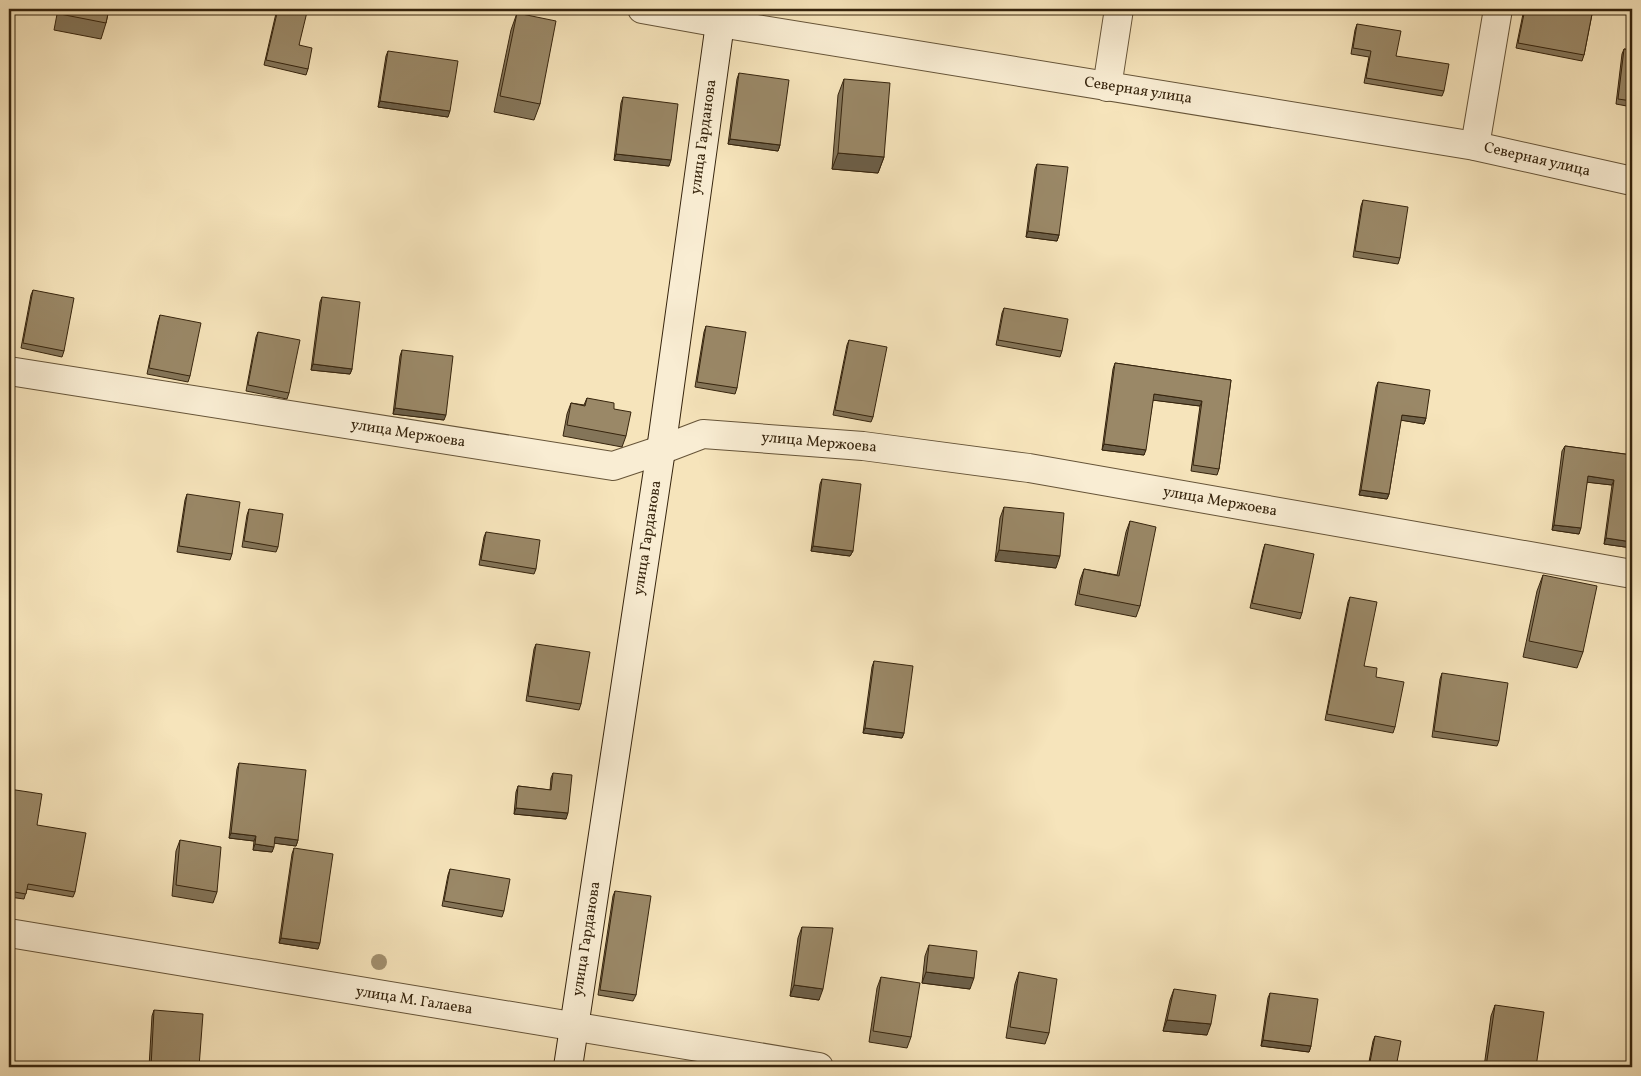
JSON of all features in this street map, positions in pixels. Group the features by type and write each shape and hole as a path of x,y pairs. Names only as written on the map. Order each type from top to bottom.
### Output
{"street":[{"name":"Северная улица","path":"642,9 721,16 1107,86 1475,146 1632,181"},
{"path":"1107,86 1119,9"},
{"path":"1475,146 1498,9"},
{"name":"улица Гарданова","path":"568,1067 661,450 721,16"},
{"name":"улица Мержоева","path":"9,371 613,466 703,434 863,446 1029,468 1632,574"},
{"name":"улица М. Галаева","path":"9,933 574,1028 819,1067"}],"building":[{"path":"61,9 109,9 106,23 60,14"},
{"path":"278,9 307,12 299,45 312,48 308,69 266,60"},
{"path":"1525,9 1593,9 1584,55 1518,43"},
{"path":"517,13 556,21 540,104 500,96"},
{"path":"1357,24 1401,31 1396,56 1449,64 1444,91 1366,78 1371,51 1353,48"},
{"path":"1624,49 1632,50 1632,101 1618,99"},
{"path":"388,51 458,61 450,111 380,101"},
{"path":"739,73 789,80 780,145 730,139"},
{"path":"844,79 890,83 884,157 838,153"},
{"path":"623,97 678,104 671,160 616,154"},
{"path":"1037,164 1068,167 1059,235 1028,231"},
{"path":"1363,200 1408,207 1400,258 1355,251"},
{"path":"33,290 74,298 64,351 23,343"},
{"path":"322,297 360,302 352,369 313,364"},
{"path":"1004,308 1068,319 1062,351 998,340"},
{"path":"160,315 201,323 190,376 149,368"},
{"path":"706,326 746,332 737,388 697,382"},
{"path":"258,332 300,340 289,393 248,385"},
{"path":"849,340 887,347 873,417 835,410"},
{"path":"402,350 453,356 446,415 395,408"},
{"path":"1115,363 1231,380 1219,469 1193,465 1202,401 1154,394 1146,450 1104,444"},
{"path":"1378,382 1430,390 1426,418 1402,415 1389,494 1361,490"},
{"path":"587,398 614,403 614,409 631,412 626,436 567,425 571,403 585,406"},
{"path":"1565,446 1632,455 1632,542 1606,538 1614,480 1588,476 1581,528 1554,525"},
{"path":"822,479 861,484 853,551 813,546"},
{"path":"187,494 240,502 232,554 179,546"},
{"path":"1004,507 1064,513 1060,556 999,550"},
{"path":"249,509 283,514 278,547 244,541"},
{"path":"1130,521 1156,527 1140,606 1079,594 1084,569 1119,576"},
{"path":"486,532 540,540 536,569 481,560"},
{"path":"1265,544 1314,554 1302,613 1252,603"},
{"path":"1543,575 1597,586 1583,652 1529,641"},
{"path":"1350,597 1377,602 1364,666 1377,668 1376,677 1404,682 1395,727 1327,714"},
{"path":"536,644 590,652 581,704 528,696"},
{"path":"874,661 913,666 904,733 865,728"},
{"path":"1442,673 1508,683 1499,741 1434,731"},
{"path":"239,763 306,770 298,840 275,837 274,847 255,844 256,836 231,833"},
{"path":"553,773 572,775 568,813 516,808 518,786 551,790"},
{"path":"9,789 42,794 37,825 86,833 75,892 28,884 26,894 9,891"},
{"path":"180,840 221,847 217,892 176,885"},
{"path":"294,848 333,854 320,943 281,938"},
{"path":"450,869 510,879 504,911 444,901"},
{"path":"615,891 651,896 636,995 600,990"},
{"path":"802,927 833,928 823,989 794,985"},
{"path":"929,945 977,951 974,978 926,972"},
{"path":"1019,972 1057,979 1049,1033 1010,1027"},
{"path":"881,977 920,983 911,1037 873,1031"},
{"path":"1174,989 1216,995 1211,1024 1167,1020"},
{"path":"1270,993 1318,999 1311,1046 1263,1040"},
{"path":"1495,1005 1544,1012 1536,1067 1486,1067"},
{"path":"154,1010 203,1014 199,1067 151,1067"},
{"path":"1375,1036 1401,1041 1396,1067 1369,1067"}]}
